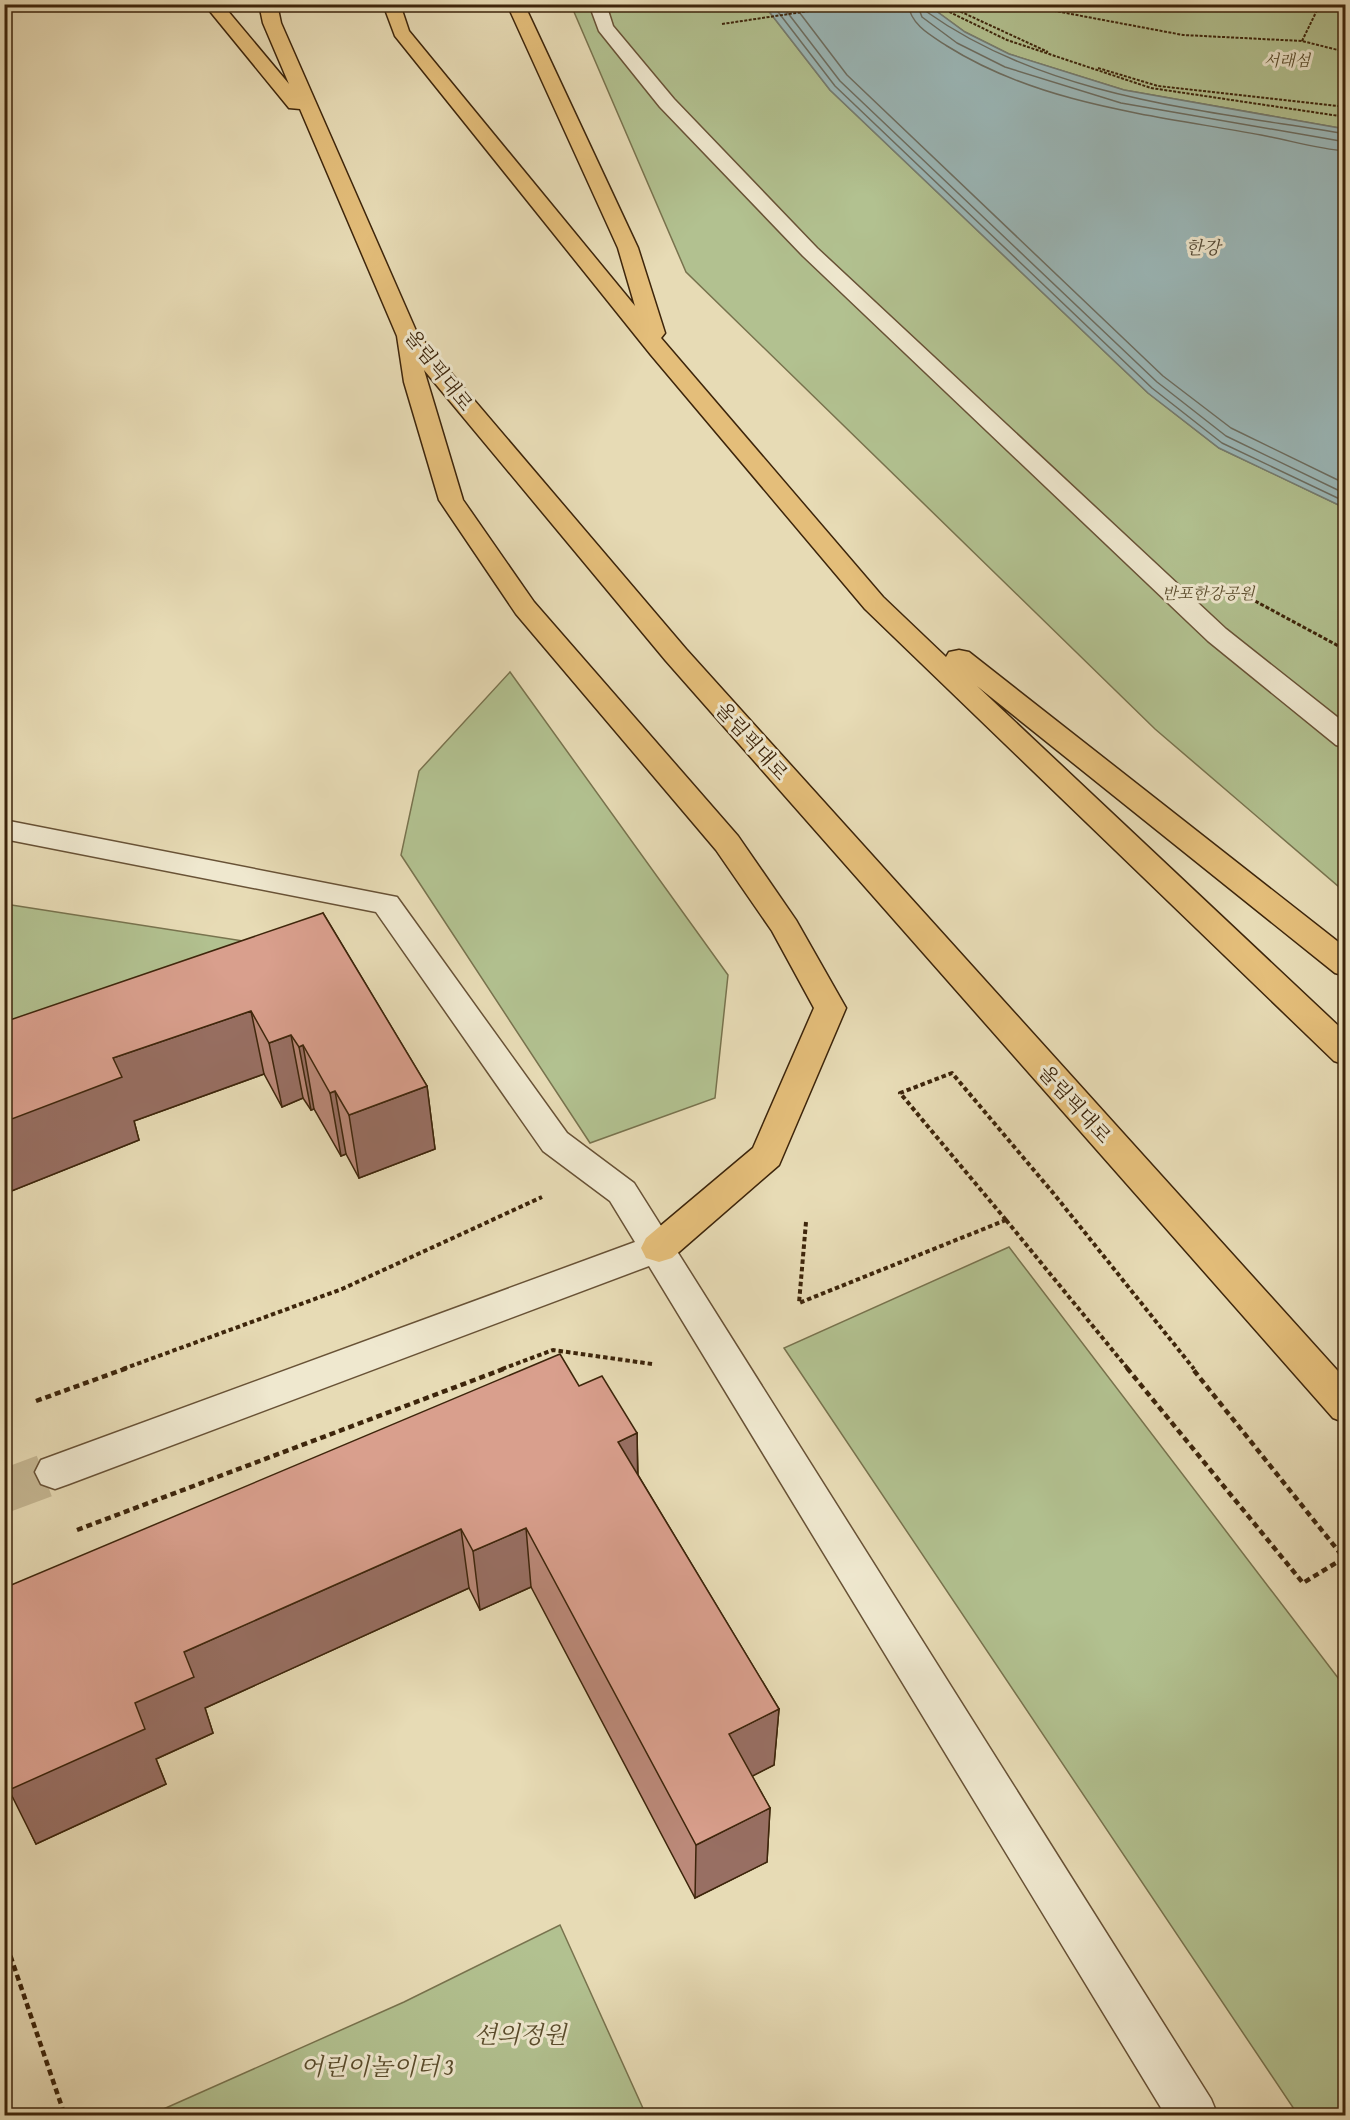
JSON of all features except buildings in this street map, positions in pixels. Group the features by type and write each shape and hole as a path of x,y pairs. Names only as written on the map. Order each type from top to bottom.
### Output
{"highway":[{"path":"212,4 319,131"},
{"name":"올림픽대로","path":"268,4 272,23 407,335 676,655 1346,1407"},
{"path":"391,4 401,32 659,350 874,603 1346,1053"},
{"path":"515,4 628,248 659,350"},
{"path":"407,335 415,382 451,500 525,608 727,843 785,927 830,1008 767,1156 659,1248"},
{"path":"842,565 1346,965"}],"street":[{"path":"597,4 605,27 667,103 810,252 1217,635 1346,739"},
{"path":"4,829 386,904 555,1142 622,1192 659,1248 1194,2115"},
{"path":"55,1472 659,1248"}],"path":[{"path":"722,24 856,4"},
{"path":"933,4 1006,40 1151,88 1346,117"},
{"path":"944,4 1058,56 1158,86 1346,107"},
{"path":"1018,4 1184,35 1302,41 1346,52"},
{"path":"1302,41 1320,4"},
{"path":"1254,601 1346,650"},
{"path":"952,1073 1054,1194 1344,1558 1303,1583 1006,1220 900,1093 952,1073"},
{"path":"36,1401 342,1289 546,1195"},
{"path":"806,1222 799,1303 1006,1220"},
{"path":"77,1530 553,1350 651,1364"},
{"path":"4,1937 65,2115"}],"green space":[{"name":"반포한강공원","path":"571,5 764,5 830,90 1148,393 1219,448 1345,508 1345,892 1155,729 686,272"},
{"name":"서래섬","path":"928,5 1345,5 1345,129 1124,90 1009,54 965,32"},
{"path":"510,672 728,975 715,1098 590,1143 401,855 419,771"},
{"path":"5,904 301,950 5,1039"},
{"path":"1009,1247 1345,1687 1345,2115 1298,2115 784,1348"},
{"name":"션의정원","path":"560,1925 646,2115 150,2115 404,2002"}],"water":[{"name":"한강","path":"764,5 928,5 965,32 1009,54 1124,90 1345,129 1345,508 1219,448 1148,393 830,90"}],"tunnel":[{"path":"4,1491 55,1472"}],"park label":[{"name":"어린이놀이터 3","path":"377,2067"}]}
